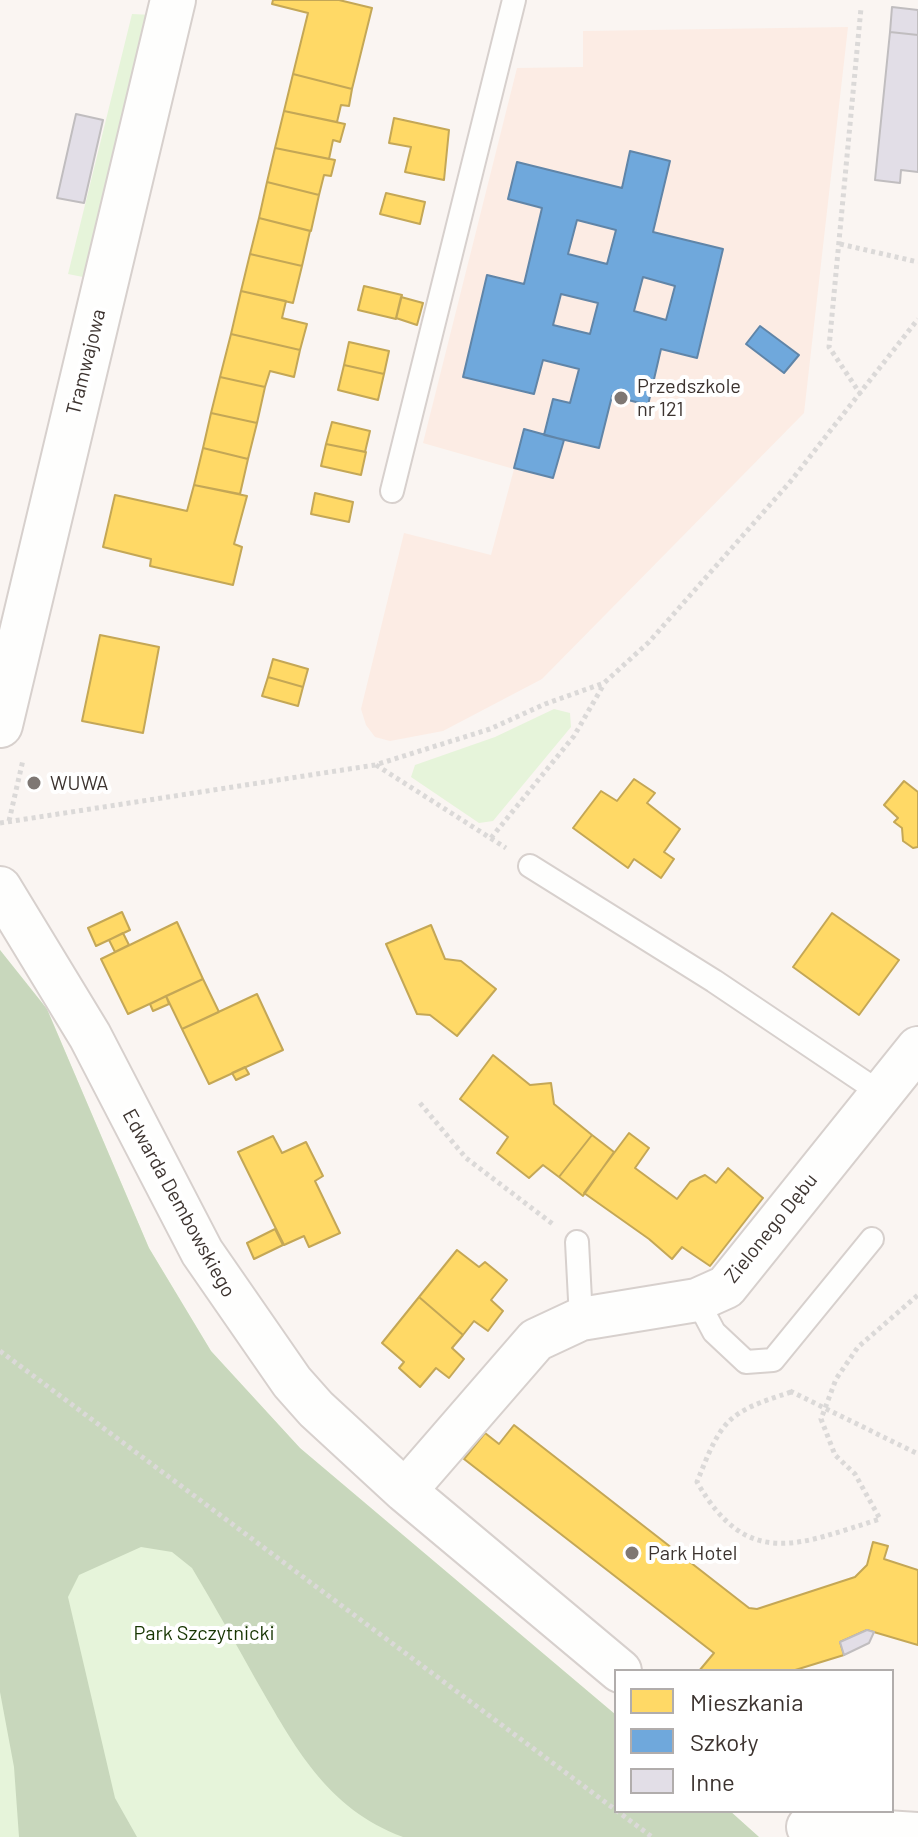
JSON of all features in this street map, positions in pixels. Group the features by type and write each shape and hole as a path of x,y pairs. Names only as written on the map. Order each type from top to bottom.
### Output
{"street":[{"name":"Tramwajowa","path":"0,725 173,0"},
{"name":"Edwarda Dembowskiego","path":"0,888 90,1036 202,1252 266,1349 316,1409 405,1491 618,1669"},
{"name":"Zielonego Dębu","path":"405,1491 529,1347 581,1319 697,1300 726,1287 879,1092 918,1048"},
{"path":"804,1825 918,1834"}],"lane":[{"path":"392,491 514,0"},
{"path":"530,866 714,981 879,1092"},
{"path":"697,1300 714,1332 746,1362 773,1360 872,1239"},
{"path":"577,1242 581,1319"}],"path":[{"path":"861,8 829,347 861,395"},
{"path":"840,244 918,262"},
{"path":"491,838 574,736 604,683 649,642 861,395 918,319"},
{"path":"0,823 375,765 490,729 545,704 604,683"},
{"path":"375,765 530,866"},
{"path":"420,1103 466,1158 577,1242"},
{"path":"791,1392 739,1410 721,1427 697,1482 711,1507 730,1527 757,1541 779,1545 808,1541 880,1519 855,1474 835,1455 821,1419 836,1379 858,1347 918,1295"},
{"path":"0,1351 614,1809"},
{"path":"746,1362 791,1392 918,1454"},
{"path":"620,1813 652,1837"}],"shaded area":[{"name":"Przedszkole nr 121","path":"848,27 804,413 542,679 443,731 390,741 375,737 366,725 361,709 404,533 491,555 514,469 423,443 517,68 583,67 583,31"}],"green space":[{"path":"132,14 153,15 88,278 68,274"},
{"path":"554,709 570,713 571,727 493,821 479,823 411,777 415,765 495,737"},
{"name":"Park Szczytnicki","path":"0,950 47,1009 149,1248 211,1351 300,1448 614,1713 614,1813 732,1813 759,1837 0,1837"},
{"name":"Park Szczytnicki","path":"0,950 47,1009 149,1248 211,1351 300,1448 614,1713 614,1813 732,1813 759,1837 403,1837 376,1825 353,1810 315,1773 270,1705 192,1568 172,1552 141,1547 79,1575 68,1597 115,1798 137,1837 19,1837 14,1767 0,1692"}],"building: Mieszkania":[{"path":"273,0 339,0 372,8 352,89 293,74 308,13 272,4"},
{"path":"293,74 352,89 349,106 341,105 337,122 284,111"},
{"path":"284,111 345,124 340,142 333,140 329,159 275,148"},
{"path":"394,118 449,130 444,180 405,172 411,147 389,143"},
{"path":"275,148 335,160 331,176 324,175 319,195 267,182"},
{"path":"267,182 319,195 311,231 259,218"},
{"path":"386,193 425,202 420,224 380,214"},
{"path":"259,218 310,231 302,266 250,254"},
{"path":"250,254 302,266 293,303 241,291"},
{"path":"364,286 402,295 396,319 358,310"},
{"path":"241,291 286,301 282,318 307,324 300,350 231,334"},
{"path":"401,297 423,303 417,325 396,318"},
{"path":"231,334 300,350 294,377 270,371 265,387 220,377"},
{"path":"349,342 389,351 384,374 344,365"},
{"path":"344,365 384,374 378,400 338,390"},
{"path":"220,377 265,387 257,423 211,413"},
{"path":"211,413 257,423 248,459 203,448"},
{"path":"332,422 370,431 365,452 326,444"},
{"path":"326,444 366,452 361,475 321,466"},
{"path":"203,448 248,459 240,494 194,485"},
{"path":"194,485 247,496 234,544 242,547 233,585 150,566 151,559 103,547 115,495 187,511"},
{"path":"315,493 353,502 349,522 311,514"},
{"path":"100,635 159,647 143,733 82,721"},
{"path":"273,659 308,669 303,687 268,677"},
{"path":"268,677 303,687 298,706 262,696"},
{"path":"634,779 655,793 647,803 680,829 664,852 674,859 661,878 634,859 628,868 573,828 601,791 617,801"},
{"path":"904,781 918,792 918,847 913,848 903,841 902,828 894,822 898,818 884,805"},
{"path":"122,912 130,930 96,946 88,928"},
{"path":"832,913 899,960 859,1015 793,967"},
{"path":"177,922 203,979 128,1014 101,959"},
{"path":"431,925 445,959 461,961 496,989 457,1036 430,1015 417,1014 386,944"},
{"path":"123,933 129,945 115,952 109,940"},
{"path":"203,979 219,1012 182,1029 166,996"},
{"path":"257,994 283,1050 209,1084 182,1029"},
{"path":"166,996 169,1004 153,1011 150,1004"},
{"path":"493,1055 530,1085 551,1083 554,1104 592,1135 559,1177 543,1165 529,1178 497,1153 508,1137 460,1099"},
{"path":"245,1067 249,1074 236,1080 232,1073"},
{"path":"629,1133 649,1148 635,1168 677,1199 690,1182 705,1175 716,1183 728,1168 763,1198 710,1266 682,1247 672,1259 584,1193"},
{"path":"592,1135 614,1152 583,1196 559,1177"},
{"path":"273,1136 282,1153 306,1142 323,1176 315,1181 340,1233 309,1247 304,1236 284,1245 238,1152"},
{"path":"275,1229 283,1245 254,1259 247,1243"},
{"path":"457,1250 479,1267 485,1262 507,1280 491,1300 503,1311 488,1331 474,1321 463,1335 419,1297"},
{"path":"419,1297 463,1335 452,1348 464,1359 449,1378 436,1368 420,1387 399,1368 404,1362 382,1343"},
{"name":"Park Hotel","path":"514,1425 749,1608 757,1609 855,1577 867,1565 873,1542 888,1546 884,1559 918,1570 918,1645 867,1630 840,1642 844,1655 798,1669 701,1669 714,1653 464,1459 485,1433 499,1444"}],"building: Szkoły":[{"path":"630,151 670,161 653,232 723,249 697,358 661,349 648,405 612,396 599,448 544,435 553,399 570,403 579,369 543,360 534,394 463,377 487,275 524,284 542,208 508,199 517,162 622,188","holes":["577,220 616,230 607,264 568,254","643,277 675,286 666,320 634,311","561,294 598,303 590,334 553,325"]},
{"path":"760,326 799,355 784,373 746,344"},
{"path":"524,429 564,440 553,478 514,468"}],"building: Inne":[{"path":"892,7 918,10 918,35 890,32"},
{"path":"890,32 918,35 918,172 901,170 900,183 875,180"},
{"path":"76,114 103,120 84,203 57,198"},
{"path":"867,1630 874,1632 869,1643 844,1655 840,1642"}],"place":[{"name":"Przedszkole nr 121","path":"621,398"},
{"name":"WUWA","path":"34,783"},
{"name":"Park Hotel","path":"632,1553"}]}
